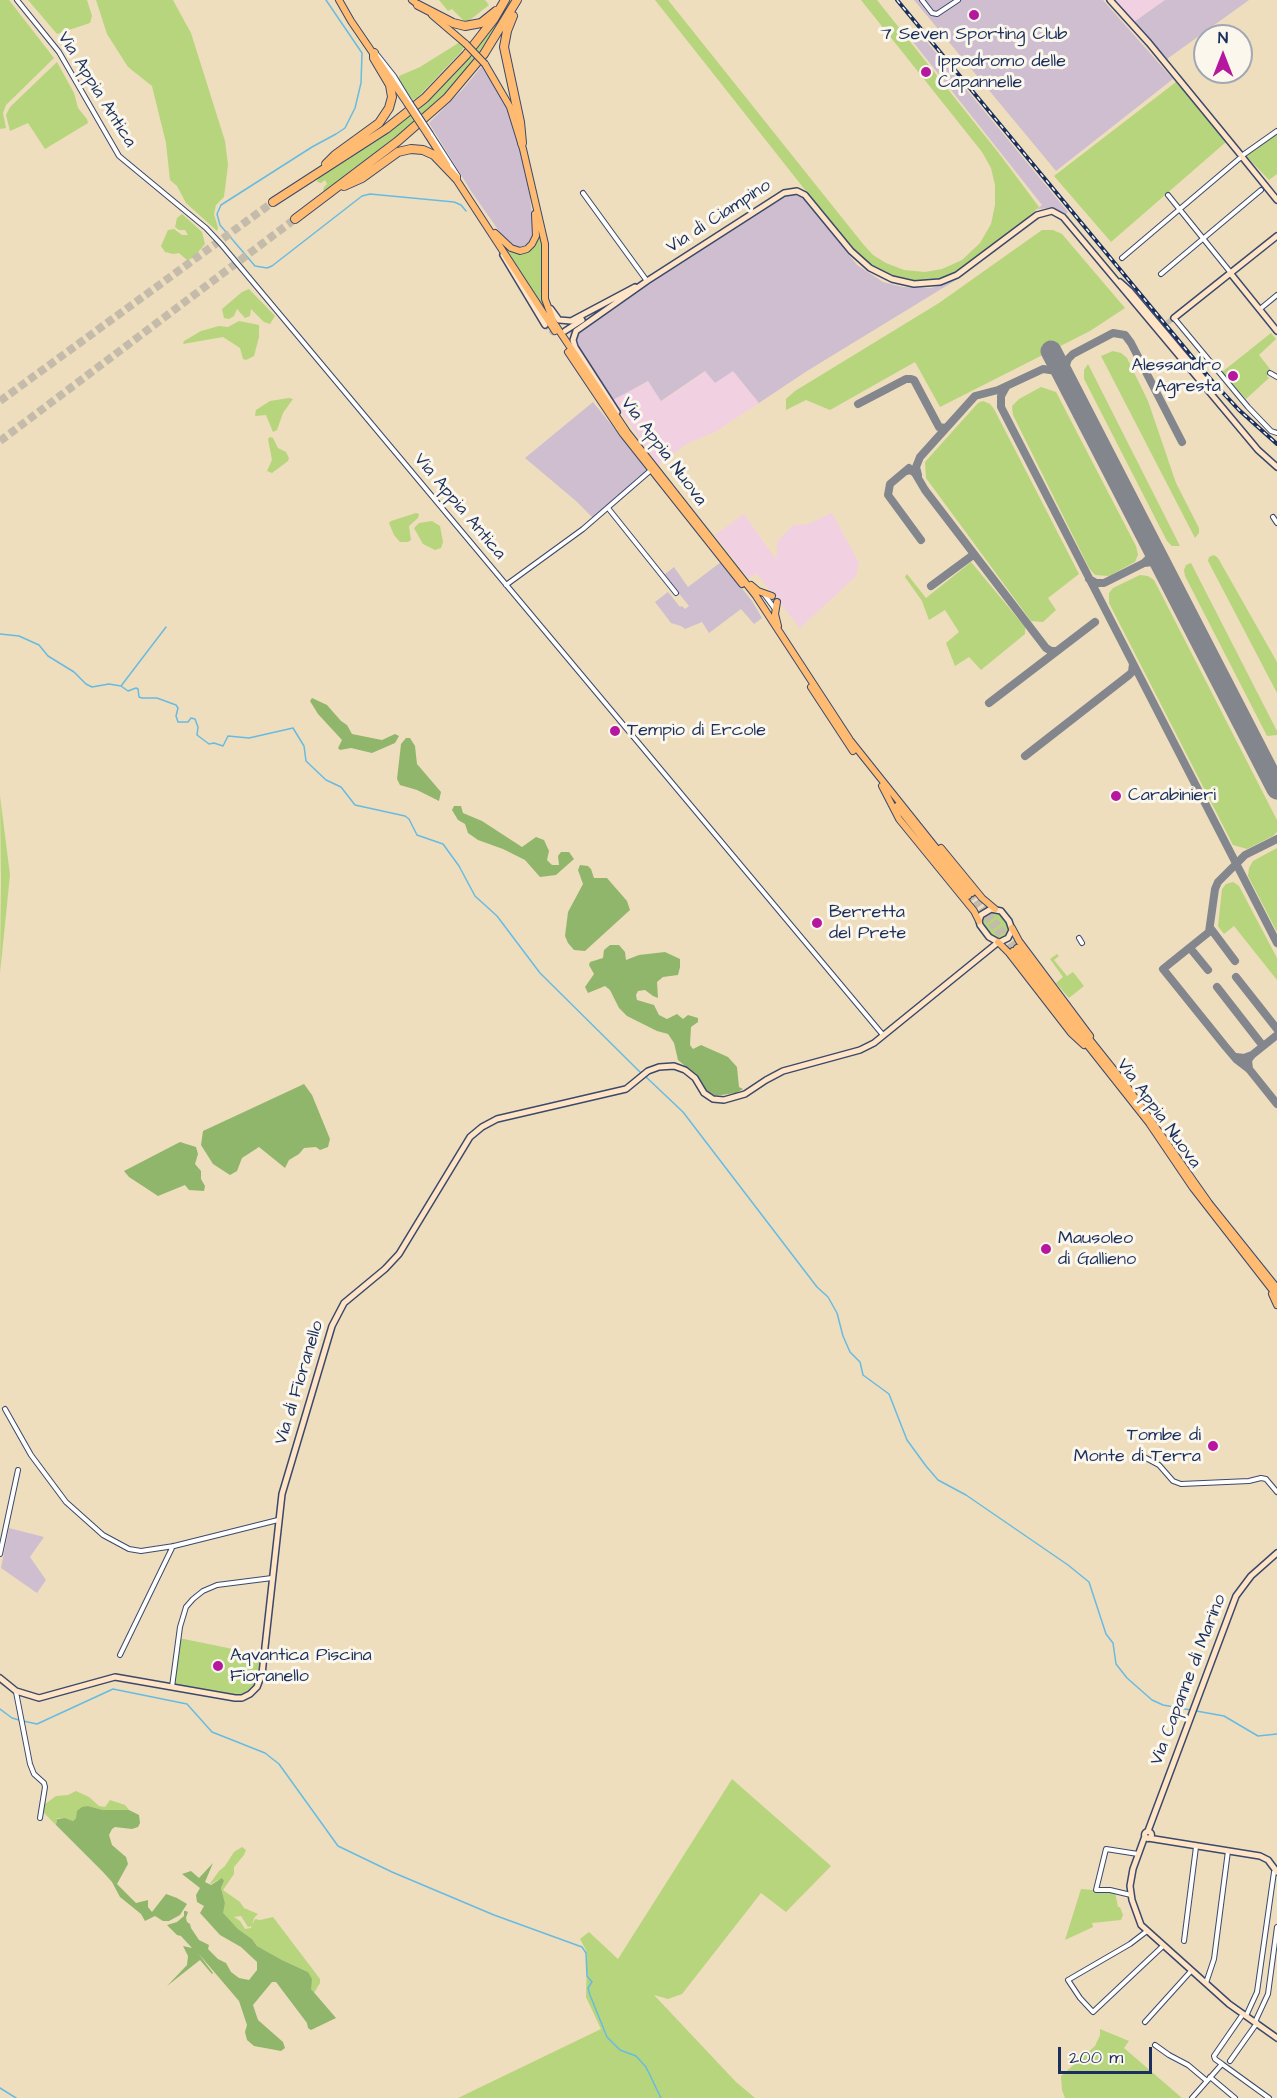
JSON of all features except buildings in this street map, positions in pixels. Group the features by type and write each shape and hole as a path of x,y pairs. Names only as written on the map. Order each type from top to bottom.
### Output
{"highway":[{"path":"518,0 504,43 522,143"},
{"path":"295,219 419,124 458,86 484,54 518,0"},
{"path":"415,2 453,23 466,26 483,22 503,3"},
{"path":"273,202 386,129 425,98 462,60 503,3"},
{"path":"324,170 325,165 335,155 379,123 389,108 391,89 374,58 374,53"},
{"path":"340,186 356,182 391,156 411,148 434,154 456,178"}],"main road":[{"name":"Via Appia Nuova","path":"341,2 409,103 598,398 651,470 751,596 845,741 884,786"},
{"name":"Via Appia Nuova","path":"415,2 466,44 485,64 506,99 522,143 541,224 546,262 544,295 550,315 622,425 756,596 850,740 970,895"},
{"path":"473,204 506,246 515,250 525,250 532,244 536,234 532,190"},
{"path":"734,567 754,588 772,596"},
{"path":"777,602 776,620 784,640"},
{"path":"884,786 904,804 982,898 995,909"},
{"path":"884,786 898,819 974,911 979,921"},
{"path":"1012,928 1019,941 1085,1028 1094,1051"},
{"path":"998,942 1072,1034 1094,1051"},
{"name":"Via Appia Nuova","path":"1015,949 1094,1051 1126,1085 1209,1203 1269,1280 1277,1296"},
{"name":"Via Appia Nuova","path":"1269,1280 1277,1286"},
{"path":"1269,1280 1277,1305"}],"street":[{"name":"Via Appia Antica","path":"17,0 59,52 119,156 206,228 883,1035"},
{"path":"922,0 932,13 937,14 954,1"},
{"path":"1110,0 1149,43 1277,200"},
{"name":"Via Appia Nuova","path":"366,42 392,73 409,103"},
{"path":"1122,258 1181,210 1241,156 1277,131"},
{"name":"Via Appia Nuova","path":"429,134 454,169 466,194"},
{"path":"1161,274 1261,190"},
{"name":"Via di Ciampino","path":"647,281 782,194 791,191 800,192 806,196 862,262 880,274 895,280 920,284 951,278 965,271 1037,214 1050,211 1063,217 1260,452 1277,467"},
{"path":"583,193 647,281"},
{"path":"1168,195 1277,331"},
{"path":"1277,236 1174,318 1218,373 1262,422 1272,432 1277,433"},
{"path":"495,240 545,325"},
{"path":"546,262 549,304 555,316 564,322 578,319 647,281"},
{"path":"622,425 612,403 577,350 574,338 580,327 647,281"},
{"path":"565,331 633,291"},
{"path":"1259,310 1277,295"},
{"path":"1270,373 1277,377"},
{"path":"506,585 569,540 651,470"},
{"path":"608,508 676,593"},
{"path":"1273,517 1277,523"},
{"path":"764,594 776,610"},
{"path":"883,1035 998,942 1008,938 1012,928 1010,921 1003,913 995,909 985,911 979,921 981,927 989,937 998,942"},
{"path":"989,937 991,944 989,951"},
{"path":"1079,939 1082,943"},
{"name":"Via di Fioranello","path":"0,1678 16,1691 32,1697 45,1697 113,1677 238,1698 246,1697 256,1690 262,1674 278,1520 285,1483 338,1314 344,1303 380,1274 399,1254 470,1137 482,1127 497,1119 622,1090 631,1087 651,1070 666,1066 679,1067 695,1078 707,1096 724,1100 745,1094 783,1071 867,1047 883,1035"},
{"path":"5,1409 31,1455 66,1502 114,1542 134,1551 174,1546 278,1520"},
{"path":"1144,1457 1159,1465 1173,1481 1181,1484 1261,1478 1266,1479 1277,1492"},
{"path":"0,1554 18,1470"},
{"path":"120,1655 174,1546"},
{"name":"Via Capanne di Marino","path":"1131,1894 1131,1878 1139,1854 1236,1596 1251,1576 1277,1553"},
{"path":"172,1687 180,1627 186,1607 193,1599 217,1585 272,1578"},
{"path":"16,1691 30,1764 34,1774 44,1783 45,1787 40,1818"},
{"path":"1148,1835 1158,1840 1263,1857 1276,1871 1274,1872 1255,1998 1214,2056 1269,2098"},
{"path":"1184,1941 1196,1847"},
{"path":"1139,1854 1106,1849 1096,1890 1131,1894 1138,1920 1147,1931 1206,1984 1277,2038"},
{"path":"1206,1984 1214,1959 1228,1851"},
{"path":"1230,2061 1256,2023 1268,1994 1277,1927"},
{"path":"1147,1931 1130,1944 1068,1980 1093,2012 1163,1946"},
{"path":"1145,2022 1191,1971"},
{"path":"1155,2045 1188,2065 1207,2081"},
{"path":"1192,2098 1222,2064"},
{"path":"1210,2077 1235,2098"}],"shaded area":[{"path":"914,0 1103,0 1173,79 1056,171"},
{"path":"1114,0 1165,0 1134,22"},
{"path":"1165,0 1249,0 1216,24 1193,24 1193,40 1167,59 1134,22"},
{"path":"909,30 918,39 922,36 1068,212 1065,215 1052,208 1037,209 1042,205 906,33"},
{"path":"482,66 509,110 528,179 534,234 530,243 522,247 508,244 471,191 429,123"},
{"path":"789,194 804,198 857,265 883,282 903,287 931,288 956,280 759,403 733,371 715,383 705,371 661,401 648,381 613,400 569,332"},
{"path":"706,371 733,371 759,403 715,432 688,443 658,465 613,400 648,381 662,401"},
{"path":"593,402 648,470 593,518 525,458"},
{"path":"832,513 859,563 856,576 800,628 757,574 748,578 715,535 744,514 775,558 777,542 793,525 808,524"},
{"path":"721,562 752,601 762,618 754,624 741,609 709,633 702,622 685,629 671,623 655,602 668,592 680,607 685,609 689,606 664,575 674,567 688,587"},
{"path":"9,1528 44,1537 30,1557 46,1580 37,1593 1,1568"}],"green space":[{"path":"0,0 9,0 54,58 6,105 3,113 6,128 0,129"},
{"path":"28,0 87,0 92,16 90,23 57,34"},
{"path":"96,0 173,0 191,33 225,141 228,165 224,197 216,205 214,214 217,231 186,203 177,186 170,180 166,143 152,86 128,67 107,34"},
{"path":"439,0 485,0 489,5 466,23 452,9 448,11"},
{"path":"509,0 513,0 499,24 466,70 436,103 410,126 323,191 327,184 325,180 321,183 317,182 318,178 419,110 479,44"},
{"name":"Ippodromo delle Capannelle","path":"655,0 668,0 863,244 873,255 886,263 904,270 925,272 942,269 962,260 980,243 991,224 995,205 995,185 991,168 982,152 861,0 877,0 1039,207 1010,233 959,271 940,279 906,280 889,275 868,264 847,243"},
{"path":"460,42 464,47 460,53 417,98 412,100 399,82 399,76 420,67"},
{"path":"57,62 74,93 78,108 88,123 45,149 28,123 10,131 6,115 10,107"},
{"path":"1176,82 1226,142 1111,242 1054,176"},
{"path":"1277,134 1277,174 1269,180 1246,156"},
{"path":"182,214 202,232 205,244 193,258 187,260 179,253 165,252 161,246 168,230 174,229 182,235 188,235 185,230 175,227 177,218"},
{"path":"1042,230 1053,230 1062,234 1125,308 1090,331 940,407 915,362 830,410 806,400 786,410 786,399 795,391 939,303"},
{"path":"540,235 543,245 544,304 547,313 505,248 516,253 527,252 535,245"},
{"path":"249,289 275,316 270,324 264,322 251,309 250,316 245,318 237,309 234,316 229,319 224,318 222,309"},
{"path":"239,321 259,325 259,337 254,356 246,360 243,359 240,348 223,337 183,344 184,341 201,331 219,326 228,327"},
{"path":"1271,333 1276,339 1259,355 1270,369 1267,376 1269,378 1246,399 1222,372"},
{"path":"1113,351 1127,358 1148,401 1176,483 1199,528 1199,533 1195,538 1101,356"},
{"path":"1088,364 1180,546 1172,546 1167,541 1084,379 1084,370"},
{"path":"1041,387 1056,392 1136,546 1138,555 1135,562 1109,576 1095,575 1089,568 1013,415 1012,406 1019,399"},
{"path":"293,399 283,413 277,430 273,432 266,415 255,416 256,410 270,401"},
{"path":"983,401 994,409 1079,574 1048,598 1056,610 1043,622 1031,621 926,478 925,462 978,403"},
{"path":"273,438 278,448 286,452 289,458 272,473 267,471 272,460 268,439"},
{"path":"416,513 419,514 418,518 409,526 411,540 400,542 389,523"},
{"path":"432,521 440,526 443,542 441,548 435,550 423,544 414,528 419,523"},
{"path":"1214,555 1218,558 1277,662 1277,693 1208,561 1209,557"},
{"path":"971,562 1025,627 1025,634 981,670 969,657 955,666 946,643 959,632 945,610 929,620 922,601 905,577 907,574 926,598"},
{"path":"1191,563 1277,735 1267,736 1185,576 1186,565"},
{"path":"1140,575 1154,580 1277,820 1277,832 1273,836 1247,849 1233,845 1109,603 1109,593 1113,588"},
{"path":"312,698 327,705 347,725 352,734 382,740 395,734 399,736 395,743 372,753 351,748 340,750 338,748 342,740 318,714 310,701"},
{"path":"406,738 410,738 415,746 417,764 441,792 439,801 417,790 400,785 397,779 401,744"},
{"path":"0,796 10,875 0,973 1,880"},
{"path":"454,806 461,806 463,813 482,821 522,847 536,837 544,840 549,851 547,860 552,865 559,865 558,856 561,852 569,852 574,859 556,875 540,877 525,860 478,840 468,833 465,824 458,820 452,810"},
{"path":"1277,848 1277,932 1248,876 1253,861"},
{"path":"580,865 588,866 594,878 607,878 627,901 630,910 585,951 574,950 565,936 568,912 583,884 578,870"},
{"path":"1233,882 1239,886 1277,958 1277,980 1234,926 1224,934 1218,926 1222,889 1226,884"},
{"path":"996,911 1008,923 1009,928 1006,936 999,939 991,935 982,922 987,912"},
{"path":"610,945 619,945 625,952 626,960 639,955 665,952 680,959 678,975 663,977 657,982 658,998 645,990 638,991 637,1000 654,1005 659,1015 667,1019 677,1014 683,1019 688,1015 698,1018 698,1022 691,1027 690,1045 693,1049 701,1045 728,1057 737,1067 739,1087 743,1089 736,1093 721,1095 714,1095 707,1091 698,1077 678,1060 674,1043 668,1034 627,1016 605,986 588,993 585,987 594,974 589,965 590,962 603,958 604,950"},
{"path":"1057,954 1059,956 1054,960 1067,976 1073,972 1084,986 1069,998 1056,983 1063,977 1050,959"},
{"path":"304,1084 312,1095 330,1139 328,1147 320,1150 316,1147 304,1148 289,1160 285,1168 259,1147 242,1158 237,1171 230,1175 213,1164 201,1145 203,1131"},
{"path":"180,1142 196,1147 198,1154 195,1164 201,1171 204,1191 189,1190 185,1185 158,1196 129,1177 124,1171"},
{"name":"Aqvantica Piscina Fioranello","path":"179,1638 262,1655 259,1677 255,1686 247,1693 238,1695 174,1684"},
{"path":"732,1779 831,1866 786,1912 761,1893 682,1994 668,1999 654,1995 736,2082 755,2098 458,2098 601,2029 586,1997 586,1950 580,1939 589,1932 618,1959"},
{"path":"76,1791 89,1797 99,1806 105,1807 110,1800 125,1805 129,1810 103,1810 88,1806 73,1821 57,1818 56,1825 43,1812 45,1804 56,1796 68,1795"},
{"path":"88,1806 103,1810 129,1810 139,1815 138,1827 132,1829 115,1827 109,1835 112,1845 126,1857 128,1864 117,1884 136,1903 148,1900 148,1907 152,1912 166,1894 177,1898 187,1904 180,1915 169,1921 163,1921 155,1916 145,1921 141,1914 120,1897 112,1882 103,1872 56,1825 57,1819 65,1818 73,1821 77,1811"},
{"path":"242,1847 246,1850 244,1855 234,1867 234,1874 223,1890 240,1902 244,1908 258,1914 254,1918 252,1925 255,1919 273,1917 320,1979 314,1993 308,1972 257,1946 222,1913 225,1903 221,1888 224,1881 218,1880 209,1885 234,1852","holes":["241,1916 248,1927 252,1926 245,1929 234,1917"]},
{"path":"213,1863 205,1882 211,1885 222,1878 224,1881 221,1888 225,1903 223,1913 257,1946 308,1972 312,1979 311,1989 336,2018 311,2030 276,1982 272,1982 253,2005 258,2020 283,2042 285,2048 281,2051 254,2046 247,2040 245,2032 247,2025 239,2001 198,1953 213,1973 200,1960 167,1986 187,1965 188,1956 183,1946 192,1948 167,1925 177,1922 184,1916 184,1911 188,1912 187,1922 199,1940 209,1945 208,1949 226,1963 231,1972 239,1978 249,1980 257,1970 257,1962 241,1947 220,1935 200,1913 204,1906 197,1902 196,1895 200,1888 182,1874 191,1871 199,1878"},
{"path":"1081,1889 1093,1890 1093,1893 1115,1892 1118,1907 1123,1915 1121,1920 1092,1923 1093,1927 1065,1940"},
{"path":"1100,2029 1129,2041 1124,2048 1182,2098 1065,2098 1061,2076 1095,2046"}],"waterway":[{"path":"326,0 362,53 361,83 355,108 345,128 221,205 217,214 220,225 255,266 267,268 362,196 370,194 454,202 466,211"},
{"path":"121,686 166,627"},
{"path":"0,634 19,636 39,645 48,656 74,672 92,687 109,684 121,686 128,691 136,688 139,697 157,698 176,705 178,722 195,719 198,727 197,735 209,744 223,746 228,736 249,738 293,728 304,746 306,761 326,780 341,787 355,805 405,816 417,835 443,844 459,866 475,896 497,916 540,973 641,1073"},
{"path":"645,1076 683,1112 817,1287 828,1297 837,1313 850,1352 860,1362 863,1375 889,1394 907,1440 938,1480 966,1495 1089,1582 1106,1634 1113,1643 1116,1664 1127,1678 1152,1700 1163,1705 1224,1716 1258,1736 1277,1734"},
{"path":"23,1721 37,1724 113,1689 187,1704 212,1732 265,1753 279,1764 338,1846 392,1872 494,1915 582,1947 586,1953 587,1976 592,1982 588,1988 607,2037 620,2050 636,2056 646,2067 661,2098"},
{"path":"0,1709 19,1720"},
{"path":"0,2088 16,2098"}],"taxiway":[{"path":"1068,384 1065,368 1068,359 1073,354 1113,333 1125,335 1182,442"},
{"path":"918,475 916,467 920,457 975,396 998,390 1043,369 1057,371 1066,381"},
{"path":"858,404 906,379 911,379 914,380 939,427 945,428"},
{"path":"1006,387 1001,396 1001,407 1277,943"},
{"path":"909,468 890,484 888,495 921,540"},
{"path":"906,471 911,470 915,473 925,490 1046,648 1057,651"},
{"path":"1089,579 1096,583 1104,583 1144,563 1150,557 1152,546"},
{"path":"931,586 973,555 975,556"},
{"path":"1144,563 1153,562 1163,568"},
{"path":"989,703 1095,622"},
{"path":"1025,756 1129,675 1133,664"},
{"path":"1277,839 1245,855 1218,882 1209,932 1163,969 1225,1046 1249,1069 1277,1104"},
{"path":"1211,929 1235,961"},
{"path":"1190,948 1208,970"},
{"path":"1236,977 1277,1029"},
{"path":"1217,987 1263,1046"},
{"path":"1252,1055 1277,1035"},
{"path":"1236,1057 1244,1058 1252,1055 1248,1060 1249,1069"}],"runway":[{"path":"1051,351 1277,789"}],"tunnel":[{"path":"0,401 273,202"},
{"path":"0,441 295,219"},
{"path":"1161,327 1174,318"},
{"path":"545,325 553,333 563,332"},
{"path":"972,893 1017,948"},
{"path":"968,896 1013,951"}],"railway":[{"path":"897,0 1213,382 1239,410 1277,444"}],"place":[{"name":"7 Seven Sporting Club","path":"974,15"},
{"name":"Ippodromo delle Capannelle","path":"926,72"},
{"name":"Alessandro Agresta","path":"1233,376"},
{"name":"Tempio di Ercole","path":"615,731"},
{"name":"Carabinieri","path":"1116,796"},
{"name":"Berretta del Prete","path":"817,923"},
{"name":"Mausoleo di Gallieno","path":"1046,1249"},
{"name":"Tombe di Monte di Terra","path":"1213,1446"},
{"name":"Aqvantica Piscina Fioranello","path":"218,1666"}]}
